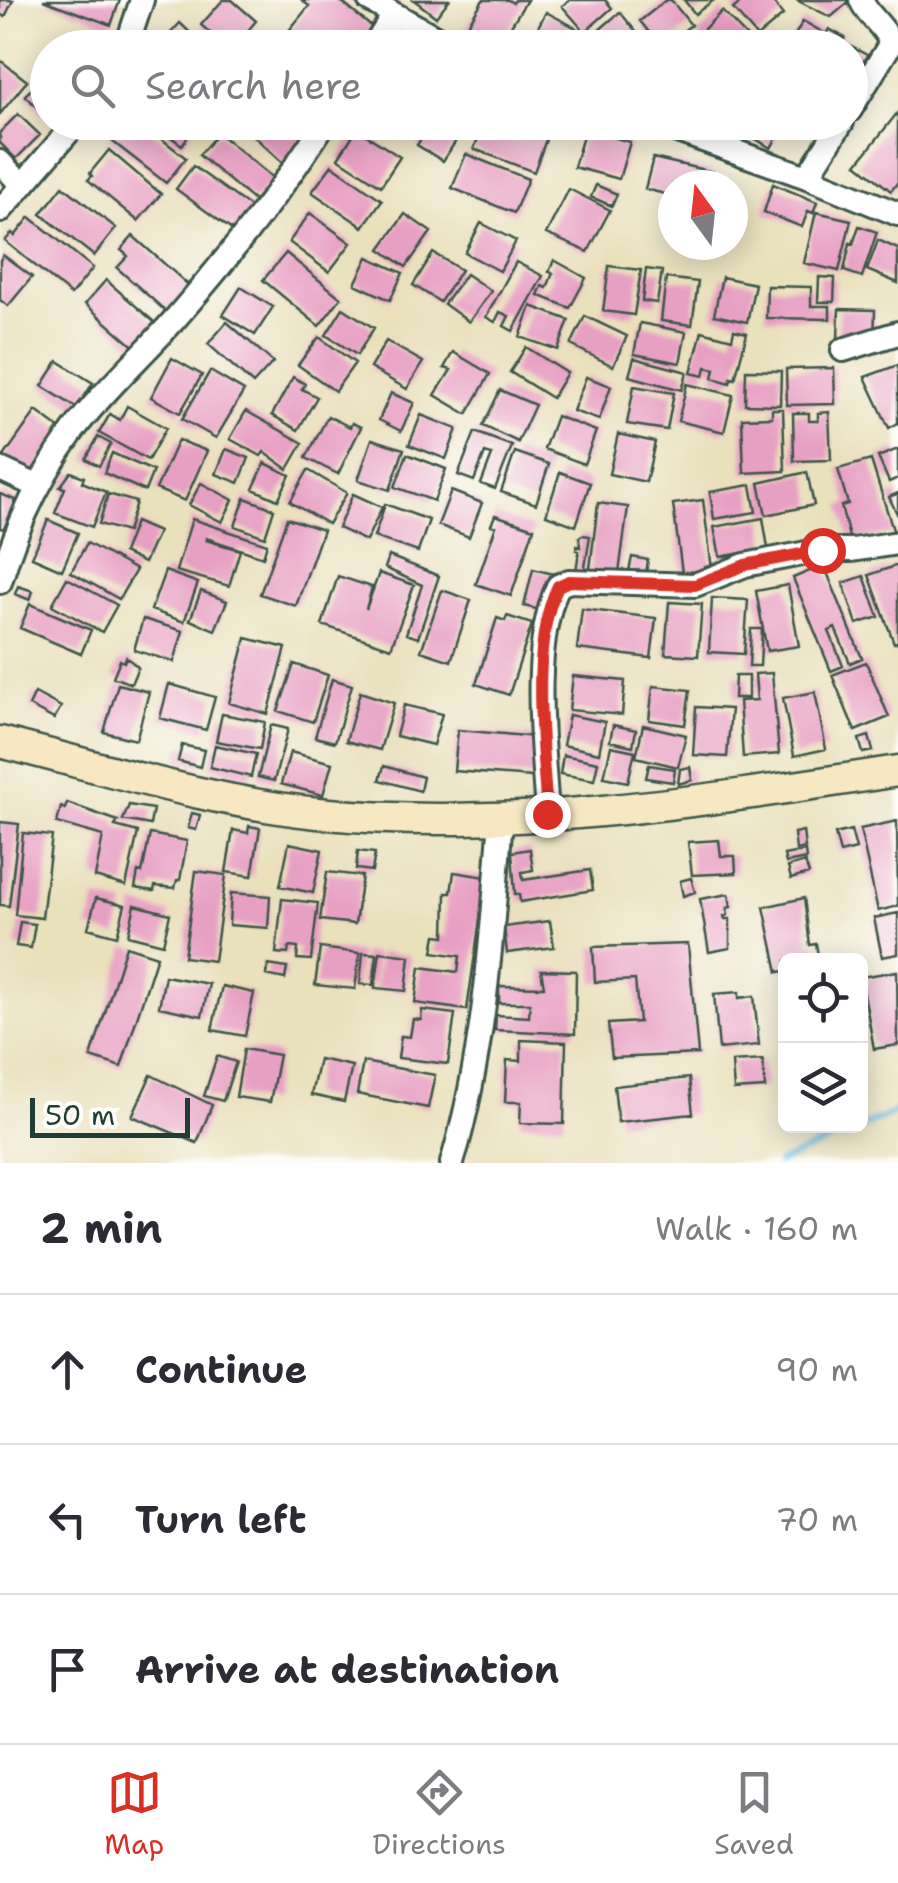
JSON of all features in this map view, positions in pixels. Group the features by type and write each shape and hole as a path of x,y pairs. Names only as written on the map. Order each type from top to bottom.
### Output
{"main road":[{"path":"0,742 260,805 337,814 501,818 737,796 898,771"}],"street":[{"path":"132,30 142,0"},
{"path":"369,0 420,30"},
{"path":"861,0 865,10 886,30 891,43 868,81"},
{"path":"384,30 393,16"},
{"path":"0,211 61,140"},
{"path":"0,582 12,541 37,486 75,429 180,314 283,188 314,140"},
{"path":"704,140 807,176 898,214"},
{"path":"807,176 830,140"},
{"path":"0,162 22,184"},
{"path":"843,350 898,333"},
{"path":"0,469 37,486"},
{"path":"547,814 542,638 558,586 569,581 695,585 745,565 822,550 898,543"},
{"path":"452,1163 464,1122 491,949 501,818"}],"building":[{"path":"0,0 13,0 5,17 0,14"},
{"path":"43,0 120,0 111,25"},
{"path":"223,0 232,0 256,21 248,30 207,30 201,25"},
{"path":"302,0 339,0 375,30 289,30 309,6"},
{"path":"414,0 449,0 436,17"},
{"path":"483,0 527,0 508,30 464,30"},
{"path":"570,0 605,0 612,8 583,30 562,6"},
{"path":"671,0 691,25 685,30 647,30 640,21"},
{"path":"684,0 714,0 695,14"},
{"path":"744,0 771,0 783,15 765,30 751,30 733,9"},
{"path":"796,0 851,0 831,17"},
{"path":"722,11 740,30 703,30"},
{"path":"546,12 576,28 575,30 536,30"},
{"path":"620,12 635,30 599,30"},
{"path":"803,21 819,30 798,30"},
{"path":"0,60 27,81 0,114"},
{"path":"898,112 898,182 891,191 857,164"},
{"path":"18,114 30,125 30,140 35,140 16,159 0,143 0,132"},
{"path":"111,140 163,140 186,158 166,183"},
{"path":"212,140 227,140 273,178 254,201 199,155"},
{"path":"258,140 305,140 285,165"},
{"path":"350,140 374,140 400,157 381,186 338,158"},
{"path":"420,140 456,140 443,161 417,145"},
{"path":"477,140 546,140 534,172 474,149"},
{"path":"582,140 630,142 619,179 574,167"},
{"path":"757,140 775,140 771,148"},
{"path":"109,150 161,194 138,221 88,180"},
{"path":"466,154 528,179 514,213 452,188"},
{"path":"653,158 704,170 658,170 658,192 645,189"},
{"path":"332,165 382,200 363,227 312,192"},
{"path":"193,166 253,209 236,233 176,189"},
{"path":"773,184 817,202 813,213 808,211 802,227 764,212"},
{"path":"596,185 617,194 612,206 591,197"},
{"path":"63,186 116,228 94,256 41,214"},
{"path":"569,189 610,210 588,252 546,234"},
{"path":"816,212 851,220 839,271 804,263"},
{"path":"310,213 351,243 329,272 289,242"},
{"path":"405,214 431,232 406,267 380,249"},
{"path":"30,217 93,268 71,295 5,241 12,233 15,236"},
{"path":"481,223 516,241 500,271 465,253"},
{"path":"859,226 877,232 862,277 844,271 850,243 853,244"},
{"path":"133,236 193,289 170,315 117,268 128,256 121,250"},
{"path":"878,240 898,249 898,283 867,270"},
{"path":"286,253 341,298 319,326 263,280"},
{"path":"433,253 461,270 440,302 413,285"},
{"path":"3,255 32,277 8,306 0,300"},
{"path":"368,257 403,273 390,300 355,284"},
{"path":"554,260 586,278 570,308 538,295 542,286 547,288"},
{"path":"516,262 543,276 513,331 504,326 509,316 500,312 495,322 486,317"},
{"path":"609,266 641,270 634,315 603,311"},
{"path":"646,269 662,271 657,303 642,301"},
{"path":"466,274 491,291 469,322 444,304"},
{"path":"722,277 755,284 747,322 714,315"},
{"path":"819,277 835,278 834,302 818,302"},
{"path":"666,278 698,282 692,325 661,321"},
{"path":"106,280 160,327 139,351 85,304"},
{"path":"767,286 811,287 811,306 830,306 830,319 766,318"},
{"path":"241,287 273,307 255,335 223,315"},
{"path":"531,306 569,320 558,350 520,337"},
{"path":"343,308 374,328 357,355 326,335"},
{"path":"839,309 875,310 874,341 838,339"},
{"path":"585,316 627,336 613,366 571,345"},
{"path":"227,322 273,362 253,384 208,344"},
{"path":"640,323 686,332 680,363 634,354"},
{"path":"734,330 747,333 735,379 731,378 730,383 713,378 715,369 706,367 704,376 691,373 702,331 732,339"},
{"path":"319,337 355,363 335,391 298,365"},
{"path":"386,341 423,362 407,389 370,368"},
{"path":"526,347 567,373 552,398 510,372"},
{"path":"453,352 490,374 467,414 435,395 451,370 444,368"},
{"path":"172,358 202,375 180,413 151,397"},
{"path":"634,358 687,372 682,390 629,376"},
{"path":"58,361 93,383 77,408 42,386"},
{"path":"898,365 898,423 889,428 865,377"},
{"path":"834,368 835,404 787,405 786,369"},
{"path":"746,370 781,371 780,405 745,404"},
{"path":"210,371 244,391 216,438 182,419"},
{"path":"293,377 305,384 302,389 317,397 298,430 272,415"},
{"path":"586,377 611,386 599,420 573,411"},
{"path":"687,384 733,395 724,432 678,421"},
{"path":"634,386 674,393 667,430 627,424"},
{"path":"500,390 535,405 518,442 483,426"},
{"path":"391,393 414,403 401,431 379,420"},
{"path":"127,406 166,428 148,460 99,433 110,414 120,420"},
{"path":"772,409 783,409 785,471 744,473 742,418 772,417"},
{"path":"36,411 66,433 30,485 0,462"},
{"path":"246,411 303,443 288,469 264,452 261,456 230,439"},
{"path":"829,412 831,460 794,461 793,413 809,413 809,421 818,421 818,413"},
{"path":"421,415 457,429 446,459 409,445"},
{"path":"328,416 350,427 352,423 361,427 338,474 306,458"},
{"path":"556,416 596,431 584,464 544,449"},
{"path":"475,432 512,446 495,489 481,484 492,455 485,453 474,481 458,475"},
{"path":"618,434 655,442 646,482 609,474"},
{"path":"98,437 111,444 99,466 86,459"},
{"path":"372,439 404,449 390,490 358,480"},
{"path":"178,440 207,451 185,501 156,489"},
{"path":"226,449 249,458 239,483 216,474"},
{"path":"898,449 898,478 889,482 878,457"},
{"path":"515,452 549,464 536,504 501,492"},
{"path":"112,453 153,471 145,491 104,473"},
{"path":"407,454 446,469 434,501 395,487"},
{"path":"871,460 894,533 850,541 841,506 848,504 838,469"},
{"path":"265,463 290,475 278,500 253,489"},
{"path":"308,470 347,493 328,524 290,502"},
{"path":"71,472 84,477 82,482 106,492 92,527 55,513 65,488 60,487"},
{"path":"560,472 590,483 576,526 546,515"},
{"path":"807,472 814,505 766,515 759,483"},
{"path":"201,483 233,500 222,522 189,505"},
{"path":"751,485 756,512 714,519 710,492"},
{"path":"451,491 482,503 469,537 438,525"},
{"path":"898,493 898,516 889,497"},
{"path":"0,494 16,500 4,529 0,528"},
{"path":"108,494 136,502 127,532 99,524"},
{"path":"353,494 382,507 366,541 338,528"},
{"path":"245,498 274,509 265,537 235,526"},
{"path":"703,500 712,569 682,573 673,504"},
{"path":"598,503 628,507 618,580 589,577"},
{"path":"385,504 429,520 418,552 374,537"},
{"path":"495,515 534,528 511,596 476,584 496,526 491,525"},
{"path":"287,518 323,530 296,606 260,594"},
{"path":"763,518 768,548 720,557 714,527"},
{"path":"192,519 267,544 263,557 206,538 240,550 229,586 176,571"},
{"path":"48,520 78,533 62,570 32,557"},
{"path":"135,522 158,532 144,563 123,553"},
{"path":"582,535 590,536 583,580 575,578 579,551 576,550"},
{"path":"87,543 136,570 119,599 71,572"},
{"path":"389,556 439,576 418,638 406,634 422,585 385,568"},
{"path":"632,557 648,560 645,579 628,576"},
{"path":"824,565 862,658 850,663 835,628 829,631 843,666 831,671 793,578"},
{"path":"898,565 898,642 894,643 869,575"},
{"path":"533,569 566,577 557,614 524,606"},
{"path":"165,571 198,583 184,622 151,610"},
{"path":"379,573 414,585 391,648 322,625 338,576 372,587 366,609"},
{"path":"864,576 879,617 857,624 843,583"},
{"path":"67,578 117,605 102,632 52,605"},
{"path":"788,585 799,646 767,651 756,591"},
{"path":"18,586 33,591 30,600 15,594"},
{"path":"442,590 471,600 451,661 421,651"},
{"path":"201,591 227,601 215,630 190,620"},
{"path":"712,598 748,600 744,654 709,652"},
{"path":"669,602 702,604 698,656 665,654"},
{"path":"30,604 91,630 81,654 20,628"},
{"path":"582,609 656,618 651,658 577,649"},
{"path":"507,616 532,624 509,695 476,684 497,618 505,621"},
{"path":"143,619 183,631 174,662 134,650"},
{"path":"751,629 762,629 760,666 749,666"},
{"path":"246,638 286,648 268,714 229,703"},
{"path":"126,657 138,667 131,684 113,677 120,660 124,662"},
{"path":"866,662 889,717 855,731 832,675"},
{"path":"294,664 328,675 313,722 278,711"},
{"path":"772,673 779,754 743,757 739,701 757,700 755,674"},
{"path":"573,676 625,681 622,715 569,710"},
{"path":"735,676 748,676 748,698 734,698"},
{"path":"332,679 352,685 335,742 315,737"},
{"path":"118,684 149,692 136,740 104,732"},
{"path":"169,684 215,697 206,730 160,718"},
{"path":"653,686 690,690 685,725 649,720"},
{"path":"360,692 394,703 380,750 346,741"},
{"path":"815,692 826,749 794,756 783,698"},
{"path":"35,693 61,707 54,719 29,706"},
{"path":"404,705 442,714 433,745 396,736"},
{"path":"696,707 731,709 727,757 693,755"},
{"path":"222,714 265,722 260,749 216,741"},
{"path":"569,715 605,722 599,753 563,745"},
{"path":"271,725 288,729 274,781 258,777"},
{"path":"613,725 636,730 633,746 610,741"},
{"path":"643,725 686,735 678,767 636,757"},
{"path":"458,730 548,738 544,778 454,771"},
{"path":"869,736 873,751 863,753 859,739"},
{"path":"182,745 204,750 200,767 178,761"},
{"path":"215,745 256,754 251,777 210,767"},
{"path":"611,746 635,751 628,782 604,777"},
{"path":"290,752 332,763 323,795 281,784"},
{"path":"563,755 598,762 594,780 560,774"},
{"path":"649,765 675,769 673,782 646,778"},
{"path":"384,766 423,777 420,791 380,780"},
{"path":"690,767 692,780 678,784 680,769"},
{"path":"67,803 118,821 115,826 138,832 126,886 95,877 103,836 57,823 61,807 65,809"},
{"path":"129,805 153,809 150,825 123,820"},
{"path":"192,813 200,815 196,830 188,828"},
{"path":"897,821 898,906 878,911 860,829"},
{"path":"0,822 19,824 9,906 0,905"},
{"path":"249,826 260,828 252,876 226,872 233,830 248,833"},
{"path":"851,830 856,849 840,853 835,834"},
{"path":"803,831 805,848 796,850 794,833"},
{"path":"23,833 52,836 42,918 15,915"},
{"path":"150,834 187,841 175,888 135,888"},
{"path":"719,840 721,856 735,856 736,873 692,875 688,842"},
{"path":"289,843 322,850 313,893 280,886"},
{"path":"530,849 533,870 522,872 523,880 590,870 593,890 520,902 519,894 515,894 512,852"},
{"path":"358,851 375,853 372,871 356,869"},
{"path":"805,851 806,859 786,863 784,855"},
{"path":"805,862 809,874 791,879 788,867"},
{"path":"196,871 226,875 214,961 184,957"},
{"path":"327,872 362,876 355,924 320,920"},
{"path":"454,872 486,877 467,1010 415,1003 420,967 458,972 460,956 433,952 436,935 445,936 446,893 451,893"},
{"path":"691,878 695,892 683,896 680,881"},
{"path":"231,893 270,896 268,928 229,925"},
{"path":"729,894 731,907 724,916 730,919 730,948 709,952 700,899"},
{"path":"96,898 125,905 117,936 88,928"},
{"path":"804,898 810,945 816,944 818,953 778,953 778,972 764,907"},
{"path":"282,899 318,903 311,960 297,959 298,948 289,947 288,954 276,953"},
{"path":"135,905 170,914 163,944 128,935"},
{"path":"898,913 898,954 882,957 874,918"},
{"path":"550,921 554,947 507,953 504,927"},
{"path":"20,922 35,924 31,948 16,946"},
{"path":"688,944 698,1054 612,1058 608,1024 639,1022 635,980 595,982 593,947"},
{"path":"126,946 157,956 121,1067 91,1057"},
{"path":"320,948 360,953 355,989 315,985"},
{"path":"380,952 410,956 406,991 375,988"},
{"path":"363,953 377,954 373,985 360,984"},
{"path":"268,965 287,968 285,979 266,975"},
{"path":"541,970 576,971 575,1034 495,1030 496,1015 529,1017 530,1003 499,1003 499,986 544,987"},
{"path":"897,971 898,1045 874,1049 868,1016 868,976"},
{"path":"165,976 209,984 202,1016 159,1007"},
{"path":"222,986 254,993 245,1036 212,1030"},
{"path":"739,992 739,998 754,996 759,1045 719,1049 714,994"},
{"path":"422,1010 455,1014 448,1064 398,1058 401,1036 410,1037 413,1019 421,1020"},
{"path":"521,1040 566,1042 564,1124 520,1123 521,1102 505,1102 507,1060 521,1061"},
{"path":"244,1049 279,1055 270,1102 236,1097"},
{"path":"217,1056 236,1062 223,1101 204,1096"},
{"path":"319,1059 352,1066 344,1102 311,1095"},
{"path":"763,1060 765,1088 734,1090 732,1062"},
{"path":"363,1062 435,1075 428,1108 357,1094"},
{"path":"151,1075 212,1105 197,1143 132,1116"},
{"path":"689,1078 693,1114 618,1122 614,1086"}],"waterway":[{"path":"778,1163 898,1111"}],"route":[{"path":"547,814 542,638 558,586 569,581 695,585 745,565 822,550"}]}
